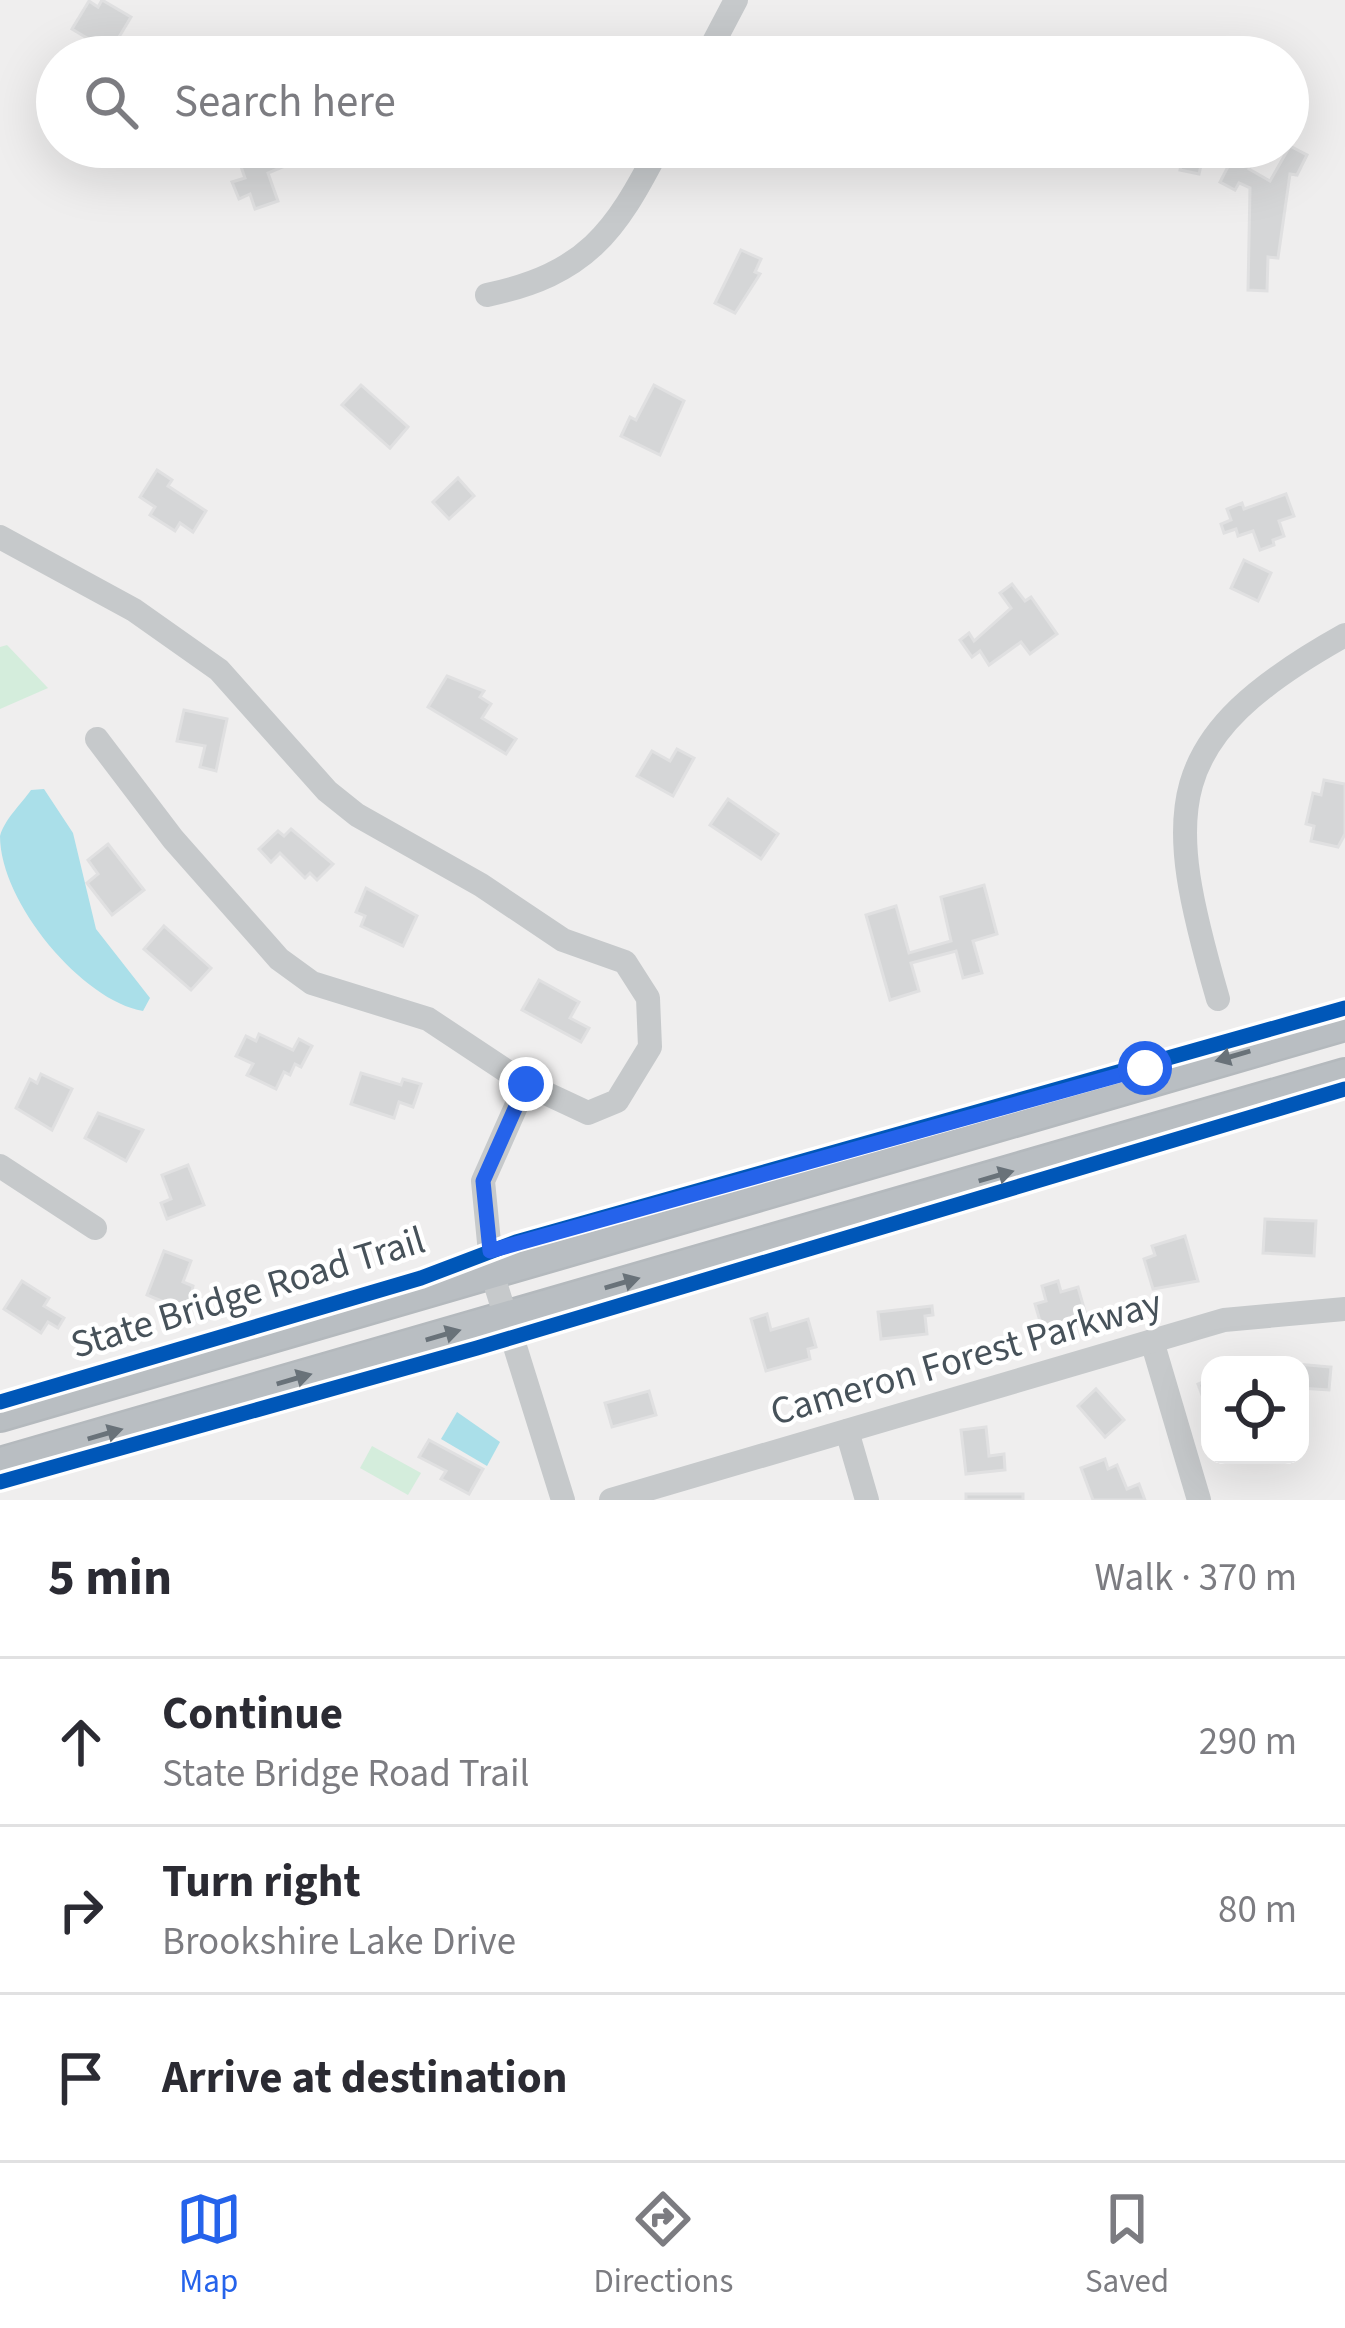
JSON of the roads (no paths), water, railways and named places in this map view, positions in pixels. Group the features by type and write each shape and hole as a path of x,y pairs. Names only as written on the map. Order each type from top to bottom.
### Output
{"highway":[{"path":"0,1414 491,1262 638,1230 1345,1023"},
{"path":"0,1465 1345,1076"}],"street":[{"path":"717,36 736,0"},
{"path":"487,295 532,286 605,241 647,168"},
{"path":"0,538 134,610 219,670 327,791 357,815 481,885 563,940 625,962 648,998 653,1034 617,1101 588,1113 526,1084 428,1019 312,983 279,958 173,839 97,739"},
{"path":"1218,999 1183,869 1186,806 1195,775 1231,714 1261,685 1345,635"},
{"path":"526,1084 483,1181 491,1262 563,1500"},
{"path":"0,1166 94,1228"},
{"name":"Cameron Forest Parkway","path":"611,1500 1152,1341 1281,1310 1345,1309"},
{"path":"1152,1341 1199,1500"},
{"path":"847,1431 867,1500"}],"water":[{"path":"44,789 73,833 96,929 150,998 143,1011 95,989 71,969 29,918 14,890 0,836 31,790"},
{"path":"457,1412 500,1442 487,1466 441,1439"}]}
